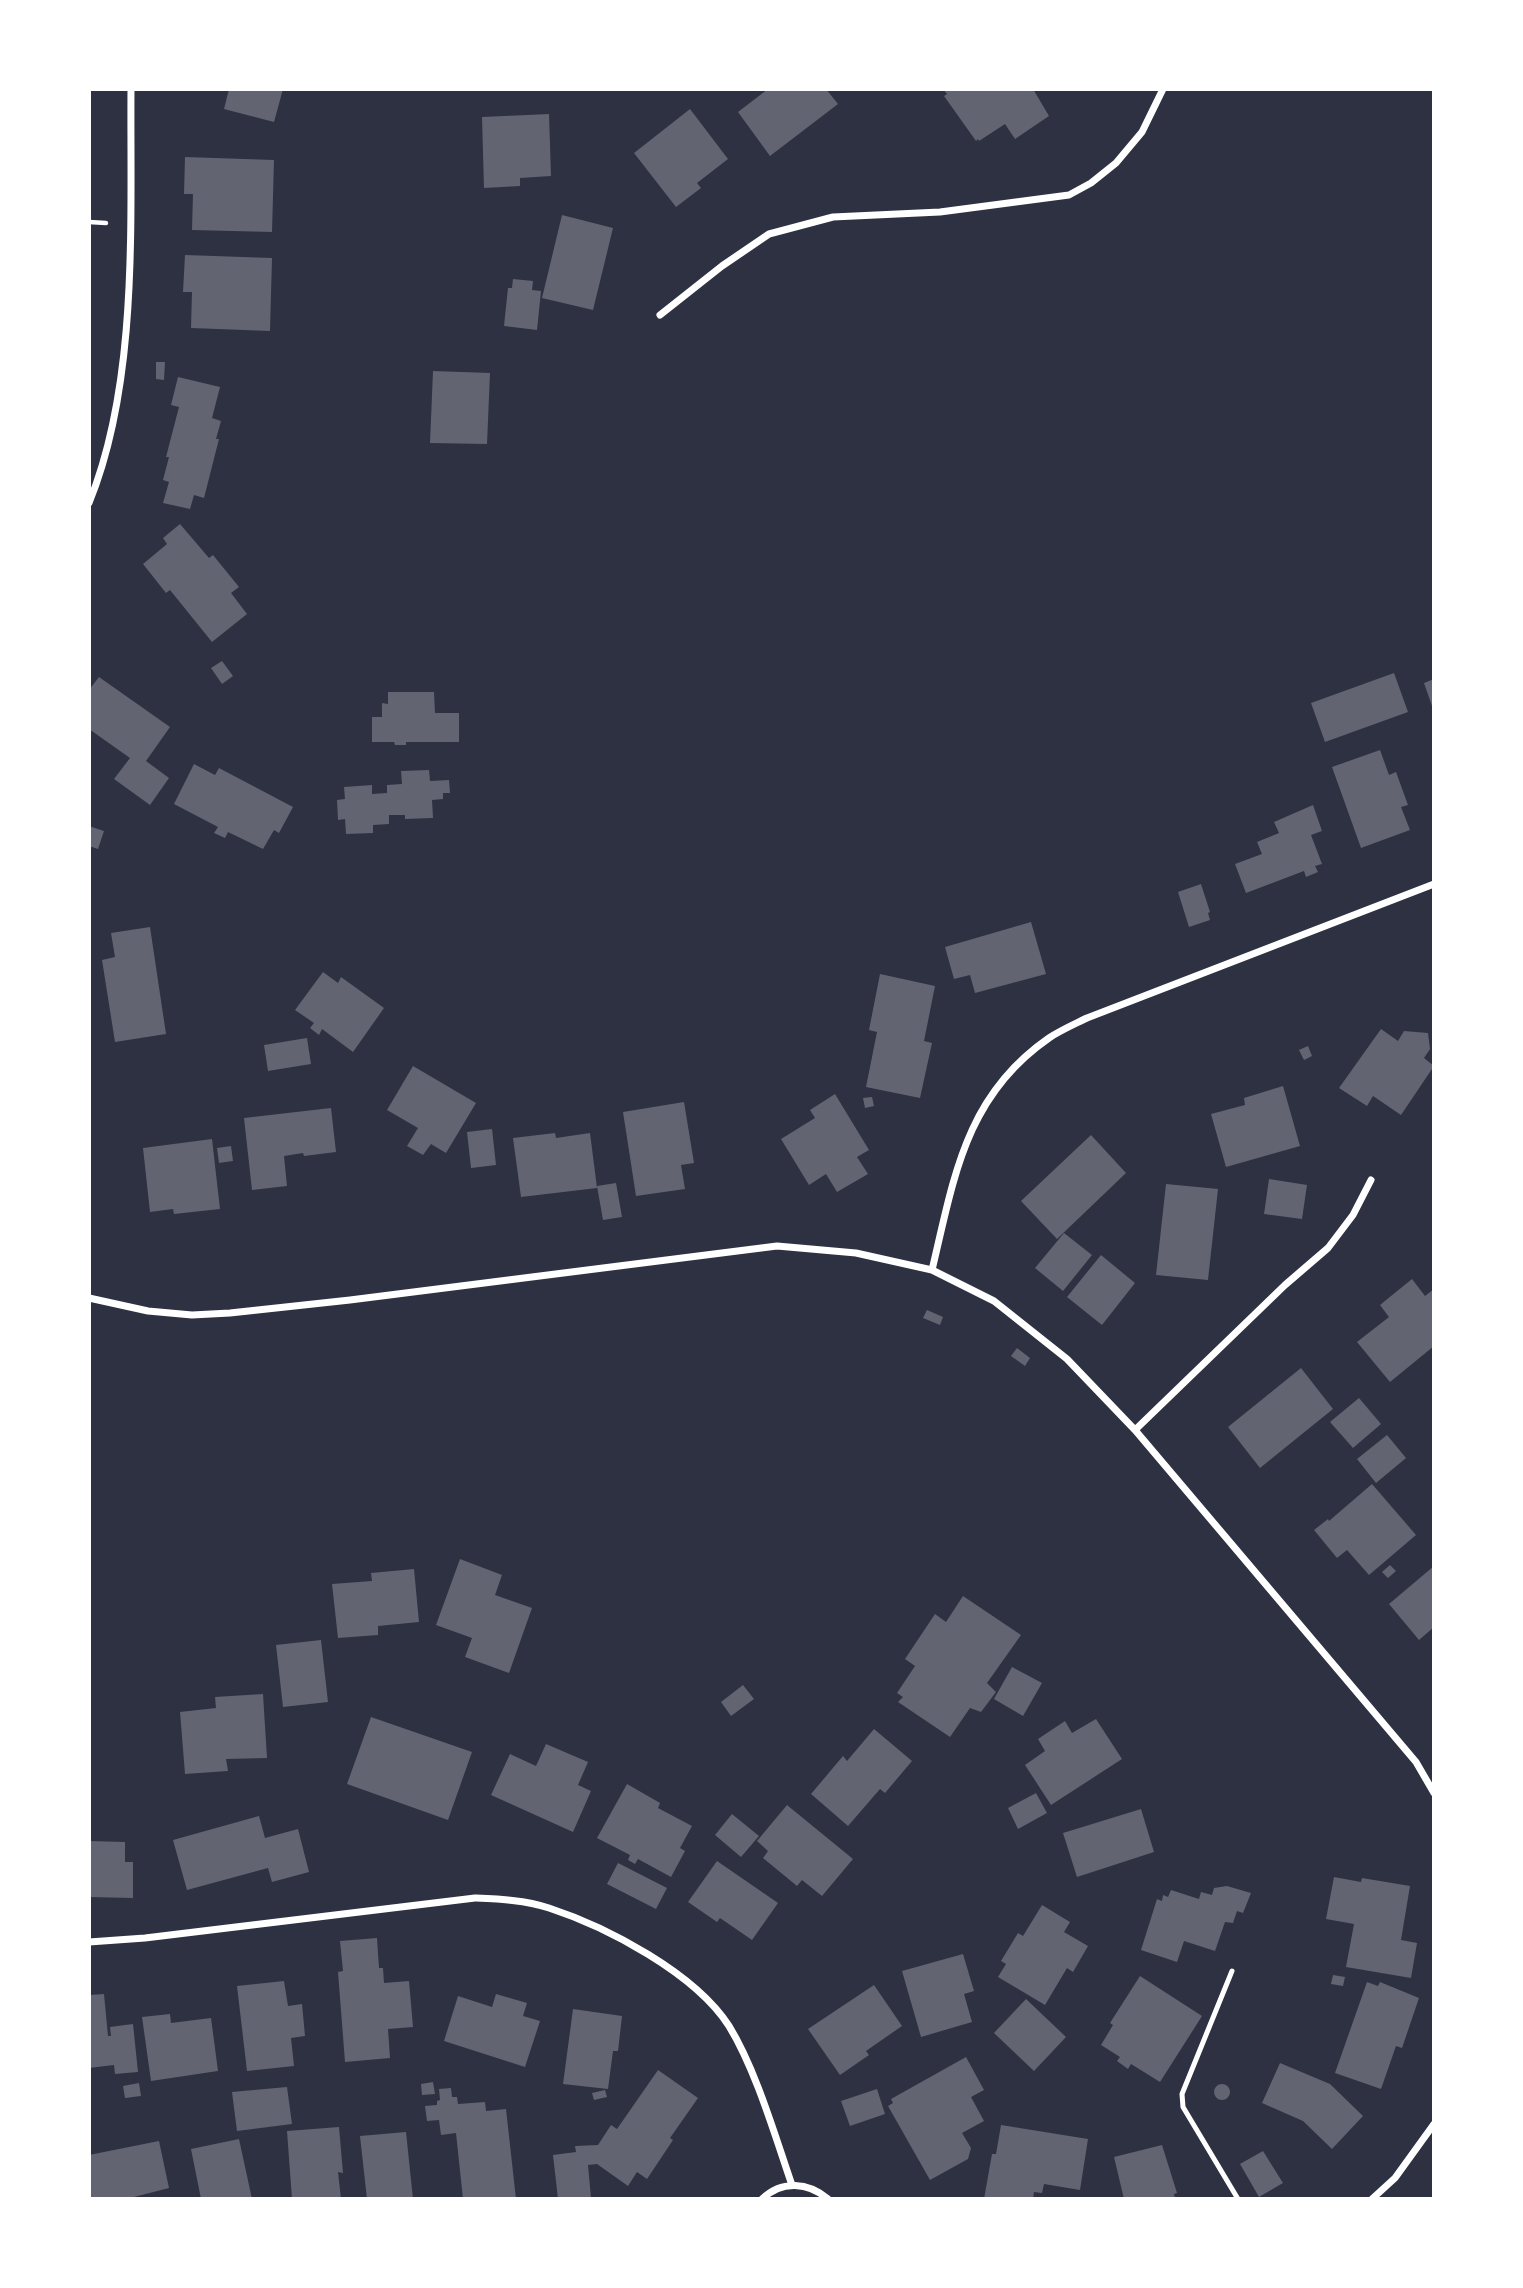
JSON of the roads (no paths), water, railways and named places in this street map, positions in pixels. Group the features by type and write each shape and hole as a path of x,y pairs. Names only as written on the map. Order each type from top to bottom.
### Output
{"street":[{"path":"89,503 111,436 126,333 131,89"},
{"path":"660,315 722,266 769,234 833,217 940,212 1069,195 1091,183 1116,163 1142,132 1163,89"},
{"path":"932,1270 952,1185 970,1132 986,1101 1018,1063 1051,1037 1087,1018 1434,884"},
{"path":"1135,1430 1285,1285 1328,1248 1353,1216 1371,1180"},
{"path":"89,1297 148,1311 205,1315 350,1300 777,1246 856,1253 932,1270 994,1301 1034,1330 1067,1359 1135,1430 1416,1762 1434,1793"},
{"path":"89,1942 145,1938 475,1898 507,1899 547,1907 624,1939 685,1980 728,2024 755,2083 792,2185"},
{"path":"1372,2199 1395,2178 1434,2124"},
{"path":"762,2199 780,2188 792,2185 817,2190 828,2199"}],"lane":[{"path":"1232,1970 1182,2094 1183,2107 1238,2199"}]}
